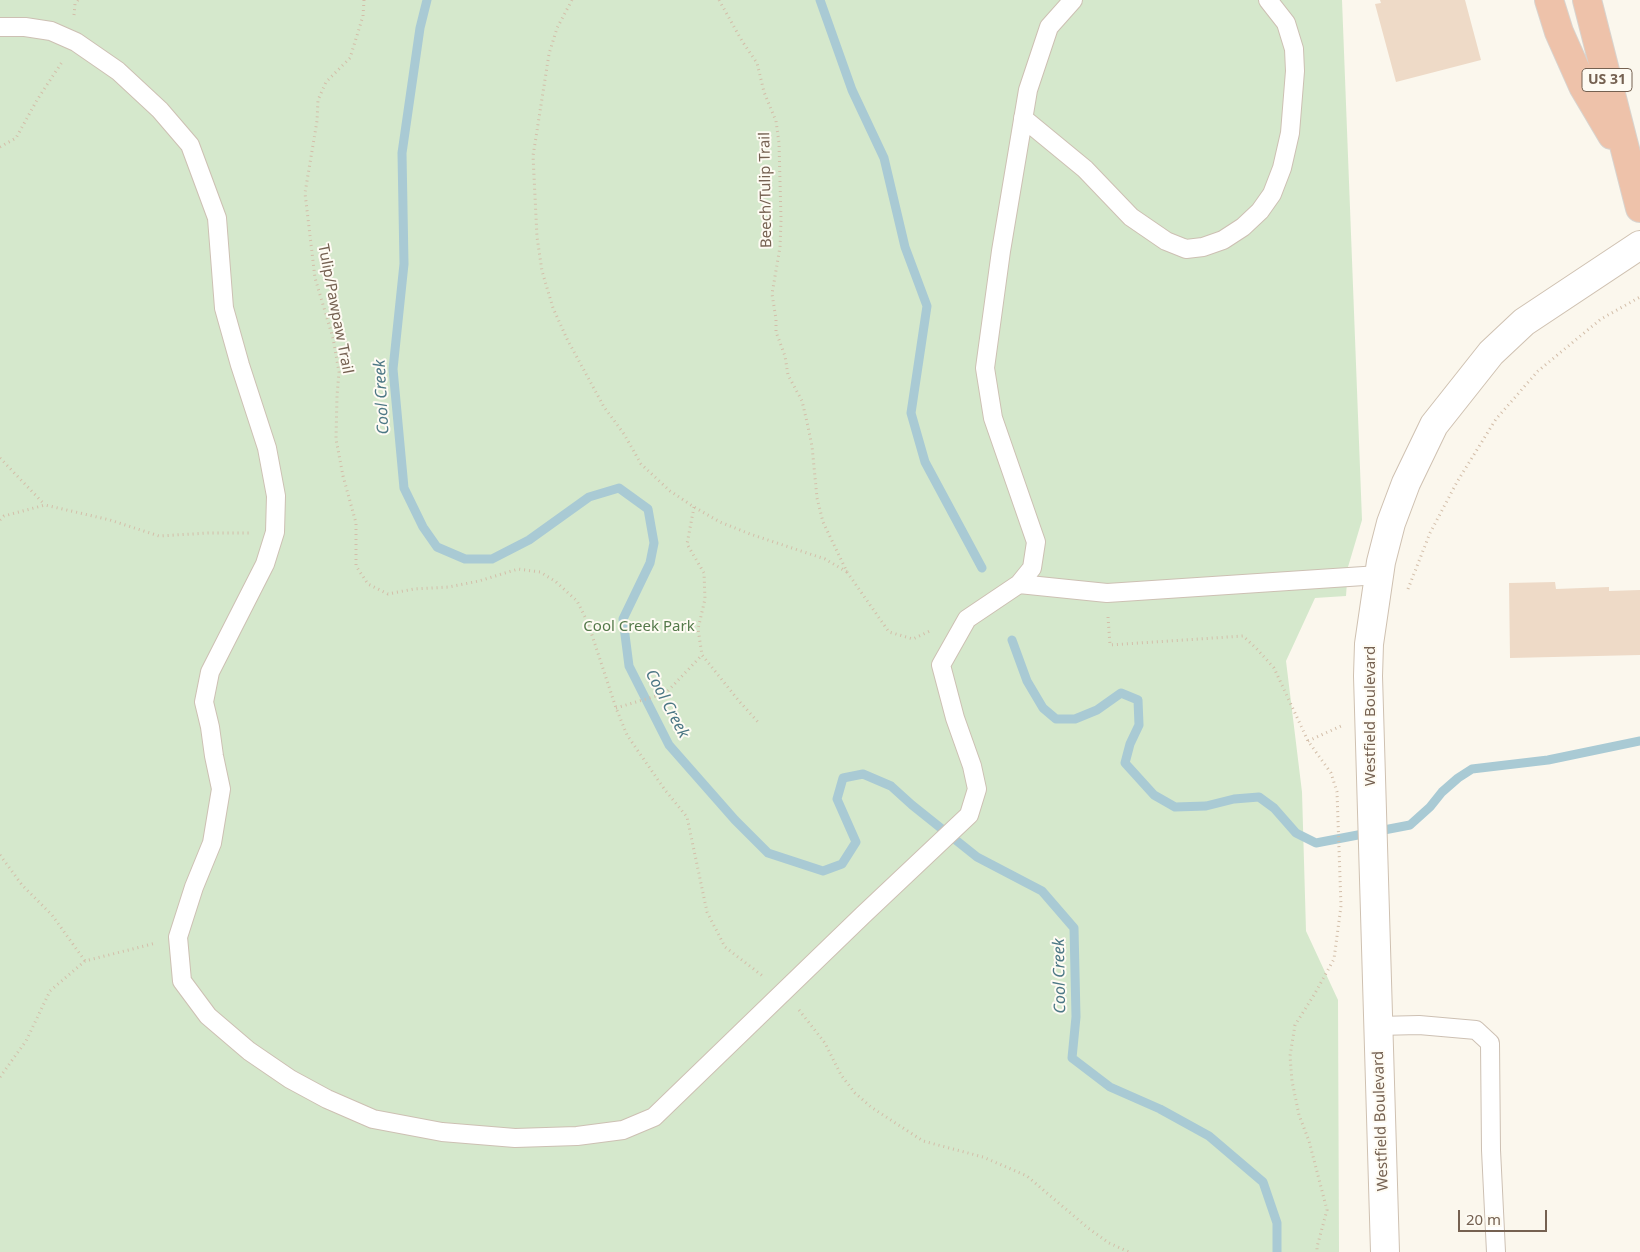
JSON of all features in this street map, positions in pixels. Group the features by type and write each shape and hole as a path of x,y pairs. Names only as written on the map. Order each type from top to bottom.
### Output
{"highway":[{"path":"1549,0 1559,32 1583,86 1627,160"},
{"name":"US 31","path":"1587,0 1640,208"}],"street":[{"name":"Westfield Boulevard","path":"1385,1252 1368,676 1369,644 1379,576 1390,523 1406,483 1434,425 1491,353 1524,322 1640,245"},
{"name":"Westfield Boulevard","path":"1605,268 1640,249"}],"lane":[{"path":"0,27 51,32 76,42 118,71 160,110 190,145 217,218 224,308 267,448 276,496 275,532 264,564 210,672 204,702 220,789 212,843 194,887 178,937 182,981 208,1016 249,1051 290,1079 327,1099 373,1119 442,1132 515,1138 577,1136 623,1130 654,1118 969,815 977,789 972,766 955,718 941,665 967,620 1019,584 1032,568 1036,542 993,418 985,368 1001,251 1028,90 1049,27 1073,0"},
{"path":"1023,118 1085,169 1131,217 1166,241 1186,249 1203,247 1223,240 1243,227 1260,211 1272,194 1282,168 1290,133 1295,71 1294,48 1286,23 1268,0"},
{"path":"1019,584 1107,594 1225,584 1379,576"},
{"path":"1378,1026 1419,1024 1476,1030 1490,1043 1491,1150 1496,1252"}],"path":[{"path":"0,147 16,138 37,100 76,42 75,4 78,0"},
{"name":"Tulip/Pawpaw Trail","path":"364,0 363,16 350,58 326,82 318,100 317,121 305,194 315,278 333,338 339,372 336,440 343,476 356,523 356,566 368,584 388,594 479,581 518,569 540,572 555,580 578,601 588,623 616,708 627,735 665,790 687,817 707,912 725,947 785,991 825,1043 841,1075 855,1093 871,1107 923,1141 983,1157 1027,1176 1088,1228 1109,1243 1129,1252"},
{"name":"Beech/Tulip Trail","path":"572,0 557,28 549,54 533,156 537,237 542,271 554,308 567,339 604,407 624,434 642,464 670,491 720,522 825,559 847,572 823,522 816,498 812,446 802,401 788,375 785,356 776,332 772,294 780,247 781,220 779,144 776,121 764,92 757,63 719,0"},
{"path":"1406,593 1434,525 1457,482 1496,419 1538,371 1601,319 1640,297"},
{"path":"0,458 45,505"},
{"path":"0,520 4,516 45,505 110,520 159,536 275,532"},
{"path":"694,507 687,544 704,574 705,600 698,629 702,655 738,701 758,722"},
{"path":"1107,594 1110,646 1243,636 1274,668 1308,741 1332,773 1337,792 1341,906 1334,959 1314,996 1295,1025 1290,1056 1298,1114 1309,1141 1327,1210 1317,1252"},
{"path":"616,708 666,693 702,655"},
{"path":"1308,741 1342,725"},
{"path":"0,856 22,885 52,915 85,961"},
{"path":"0,1078 26,1040 50,992 85,961 178,937"}],"green space":[{"name":"Cool Creek Park","path":"0,0 1342,0 1362,520 1348,567 1346,596 1315,598 1286,661 1302,792 1306,931 1338,1000 1339,1252 0,1252"}],"building":[{"path":"1380,0 1465,0 1481,60 1396,82 1375,4 1381,3"},
{"path":"1555,582 1556,589 1609,587 1609,591 1640,590 1640,655 1510,658 1509,583"}],"waterway":[{"name":"Cool Creek","path":"427,0 420,28 402,153 404,264 393,369 404,488 423,527 437,547 465,559 492,559 529,540 589,497 619,488 648,509 654,543 650,563 623,619 629,666 669,745 735,820 768,853 823,871 842,864 856,842 837,799 843,778 863,774 891,786 977,857 1042,891 1074,928 1076,1017 1072,1058 1110,1087 1160,1109 1209,1136 1263,1182 1277,1223 1277,1252"},
{"path":"820,0 852,90 884,158 905,247 927,306 911,413 925,462 982,568"},
{"path":"1012,640 1027,681 1043,708 1056,719 1075,719 1097,710 1121,693 1138,700 1139,725 1130,744 1125,763 1154,795 1175,807 1206,806 1234,799 1259,797 1274,808 1296,833 1316,843 1410,825 1430,807 1442,792 1472,769 1548,760 1640,741"}]}
